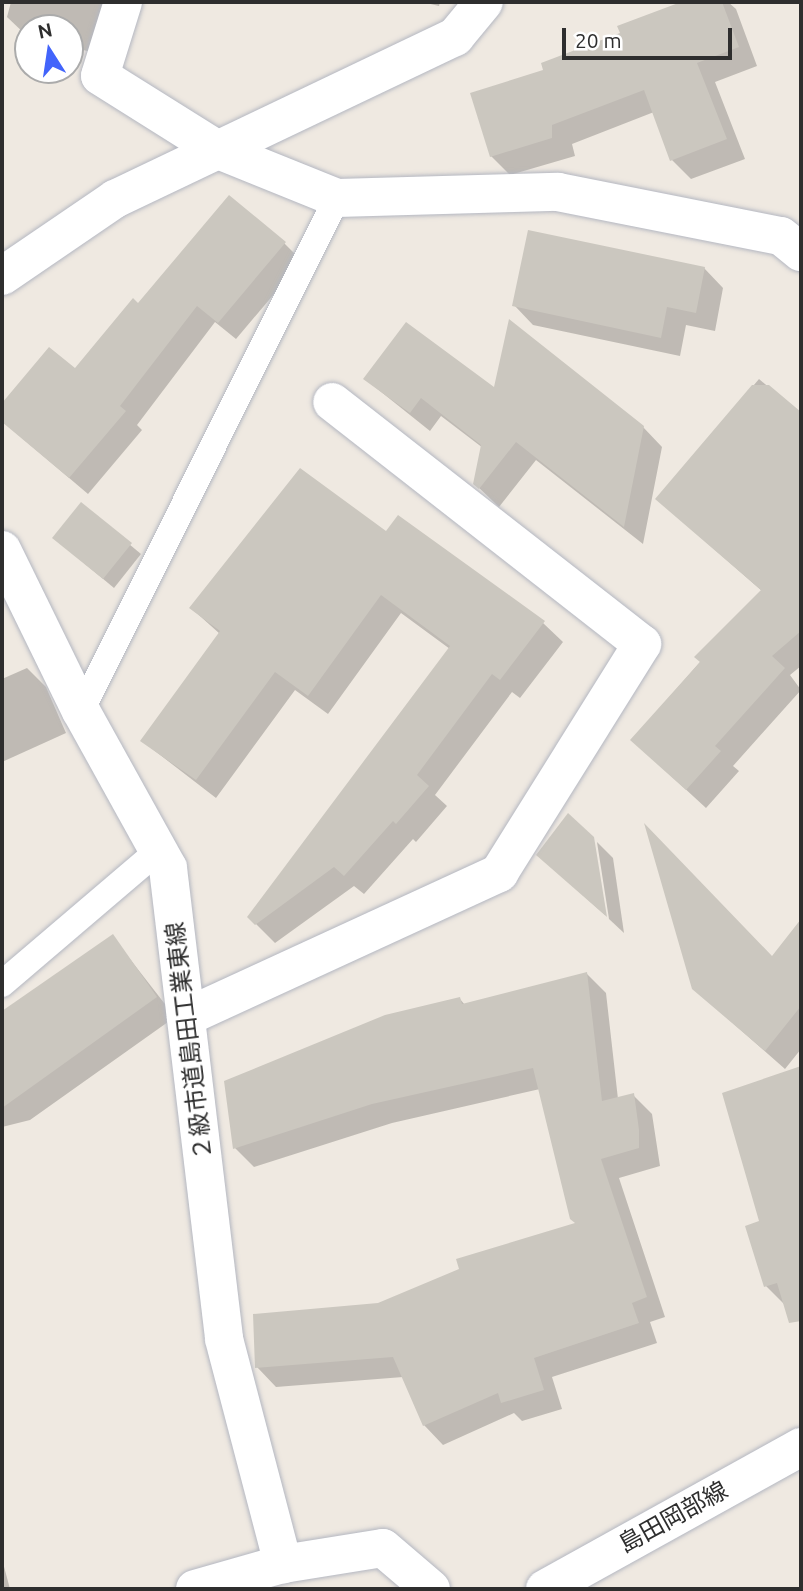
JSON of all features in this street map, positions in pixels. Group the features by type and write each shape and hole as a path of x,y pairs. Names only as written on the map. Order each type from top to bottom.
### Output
{"street":[{"path":"123,2 100,76 218,150 337,198 558,192 795,238"},
{"path":"2,276 115,199 455,37 484,2"},
{"path":"186,1017 499,873 642,644 332,402"},
{"name":"２級市道島田工業東線","path":"2,551 80,711 168,868 224,1339 282,1564"},
{"name":"島田岡部線","path":"545,1589 801,1447"},
{"path":"195,1589 282,1564 383,1549 431,1589"}],"lane":[{"path":"80,711 337,198"},
{"path":"2,984 159,850"}],"building":[{"path":"681,2 722,2 739,47 697,63 727,139 670,161 644,90 552,125 552,138 490,157 470,93 543,70 541,63 620,33 617,26"},
{"path":"229,195 286,242 218,323 197,306 120,406 126,411 69,478 2,422 2,403 49,347 75,368 133,298 138,303"},
{"path":"528,230 705,267 696,313 667,307 661,338 512,306"},
{"path":"509,319 644,426 624,527 516,442 479,489 473,484 481,445 421,398 410,413 363,379 406,322 494,387"},
{"path":"752,385 769,385 801,412 801,631 772,656 785,668 715,746 721,751 686,790 630,740 700,662 694,657 761,590 655,499"},
{"path":"300,468 386,531 398,515 545,621 500,680 492,674 417,775 429,786 396,824 393,821 344,876 334,867 255,925 247,917 450,646 381,595 308,696 275,672 196,780 140,741 220,631 189,608"},
{"path":"81,502 132,543 103,579 52,538"},
{"path":"568,813 594,837 607,917 536,855"},
{"path":"644,823 772,956 801,919 801,1006 765,1051 692,989"},
{"path":"113,934 157,997 2,1108 2,1011"},
{"path":"587,972 602,1101 634,1093 639,1148 601,1159 647,1297 632,1303 639,1323 534,1358 544,1390 501,1403 498,1393 423,1426 393,1357 255,1368 253,1314 378,1303 459,1269 456,1259 575,1223 570,1219 533,1068 372,1104 233,1149 224,1081 385,1015 460,997 462,1004"},
{"path":"801,1066 801,1321 789,1323 777,1283 764,1287 745,1226 759,1221 722,1093"}]}
